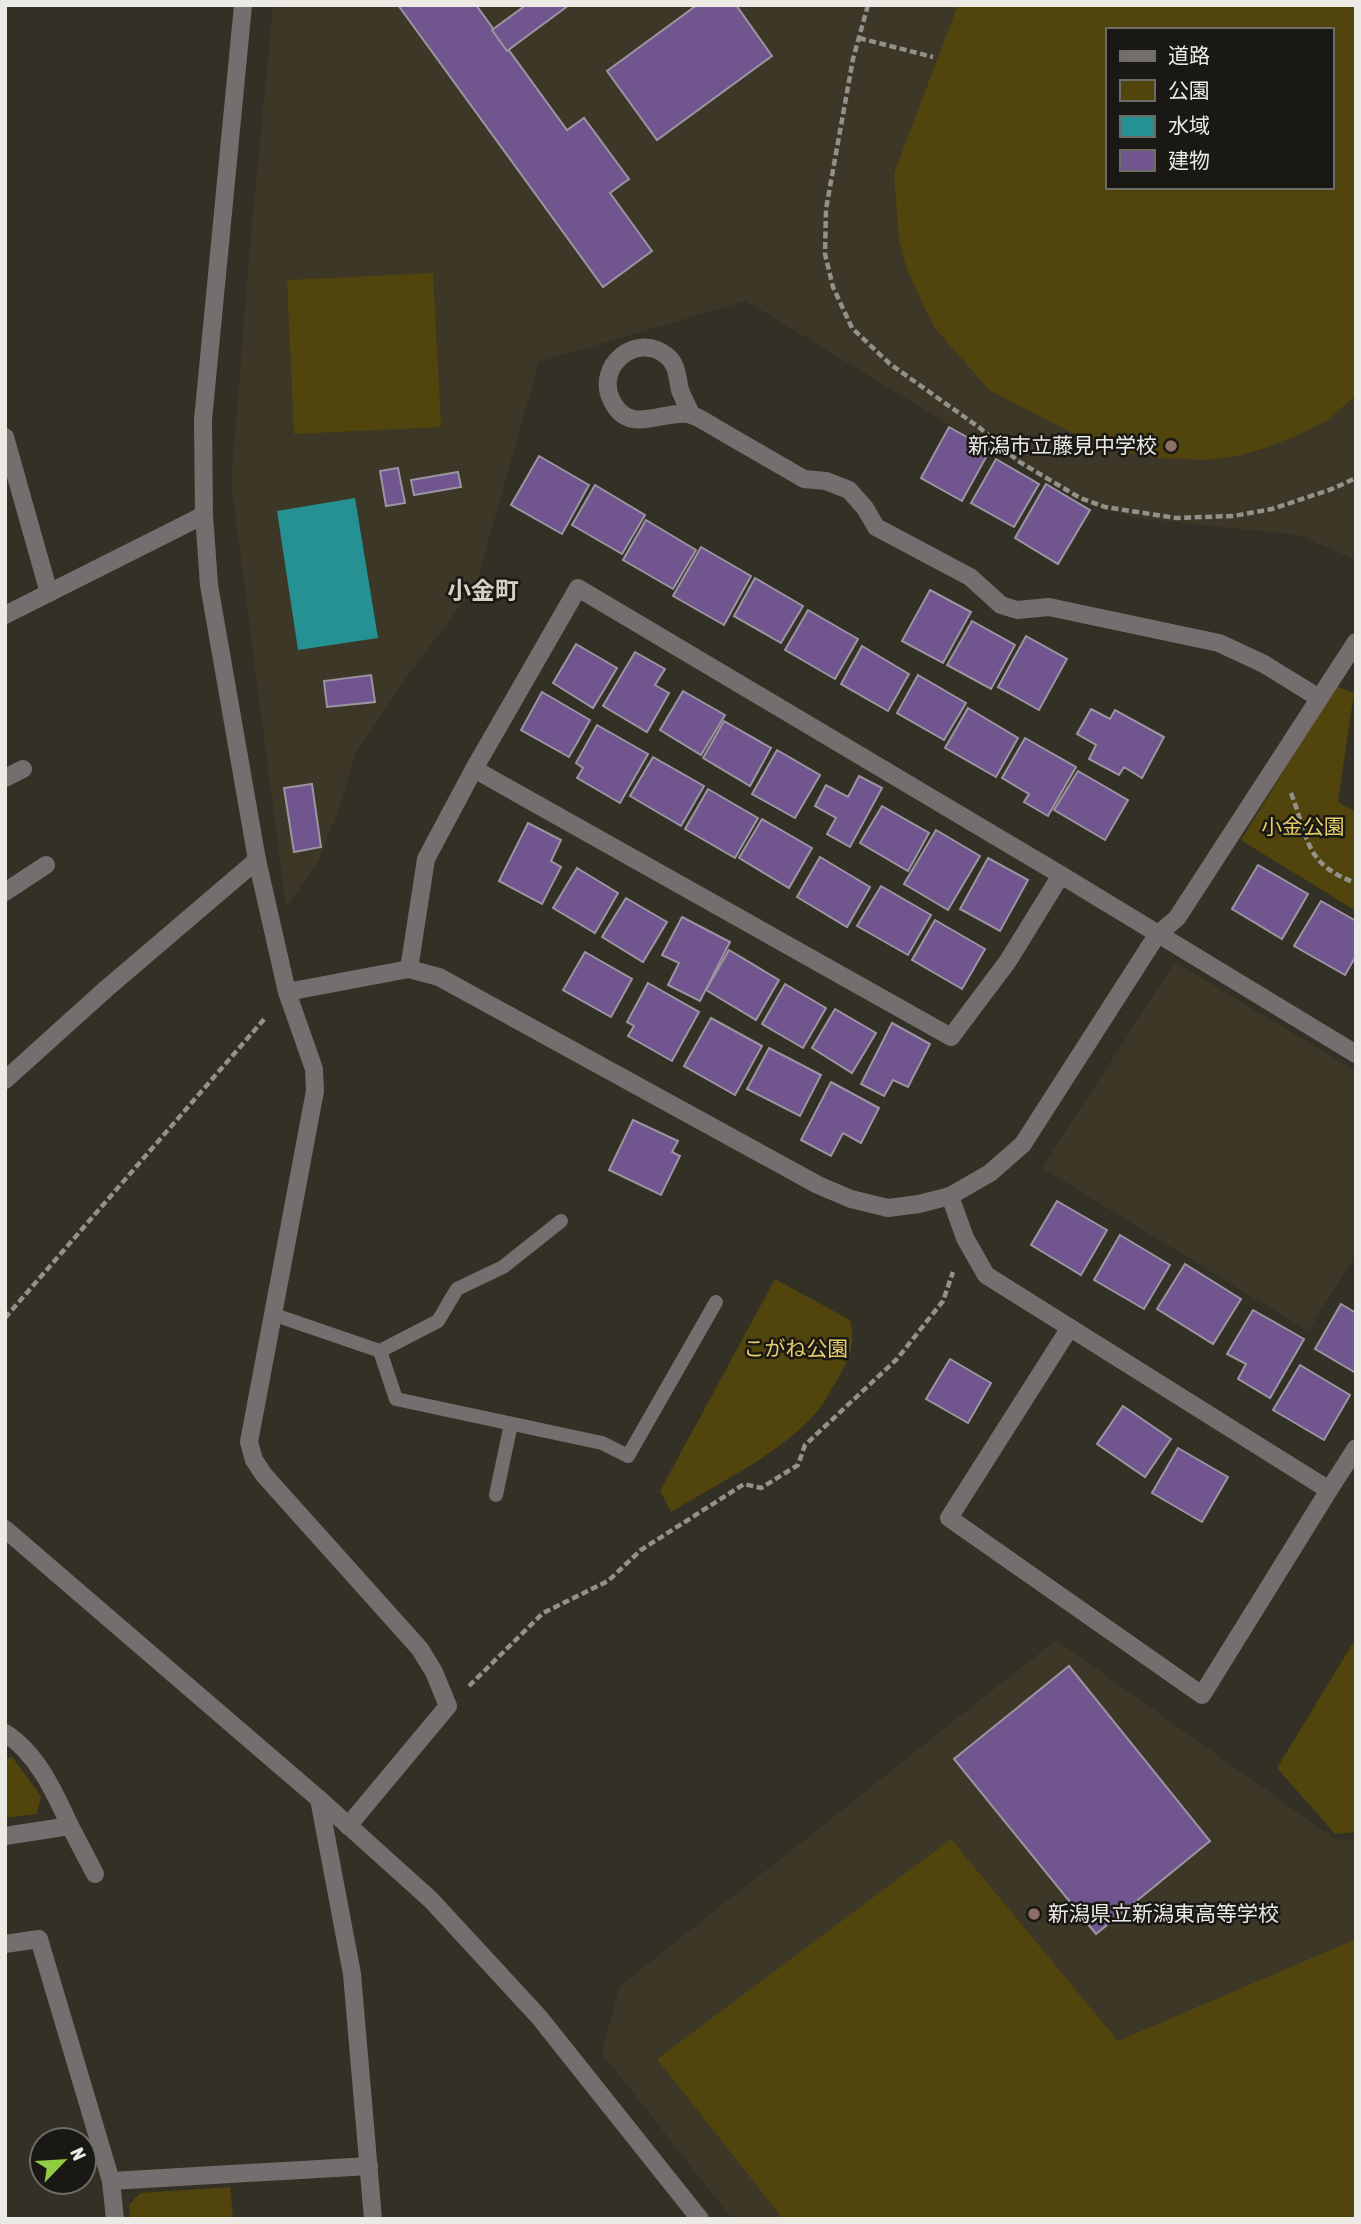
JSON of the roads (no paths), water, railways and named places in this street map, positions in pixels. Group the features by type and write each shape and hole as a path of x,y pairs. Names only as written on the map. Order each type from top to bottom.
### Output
{"street":[{"path":"243,5 203,420 204,515 209,585 257,860 287,992 314,1069 315,1091 249,1443 254,1460 264,1475 420,1649 434,1672 448,1706 348,1826"},
{"path":"691,414 680,391 678,372 669,358 655,349 641,346 626,352 614,362 607,388 611,401 619,411 634,419 649,421 669,413 691,414 804,479 826,481 849,489 876,527 970,578 1001,605 1017,610 1049,607 1219,643 1264,664 1319,698"},
{"path":"5,437 49,593"},
{"path":"5,615 204,515"},
{"path":"409,969 426,859 474,769 578,588 1356,1054"},
{"path":"287,992 409,969 439,977 818,1185 851,1199 888,1208 950,1196 990,1173 1023,1144 1157,935 1177,918 1356,642"},
{"path":"5,778 23,769"},
{"path":"474,769 951,1038 1008,961 1061,875"},
{"path":"5,1080 106,989 257,860"},
{"path":"5,891 46,865"},
{"path":"950,1196 965,1238 986,1275 1329,1490"},
{"path":"1069,1329 950,1518 1202,1695 1356,1448"},
{"path":"5,1530 319,1799 430,1900 539,2017 700,2219"},
{"path":"5,1733 20,1743 55,1793 95,1874"},
{"path":"319,1799 352,1974 373,2219"},
{"path":"5,1836 70,1826"},
{"path":"5,1944 40,1939 111,2181 115,2219"},
{"path":"111,2181 369,2166"}],"lane":[{"path":"272,1314 380,1351 438,1321 457,1289 503,1267 561,1221"},
{"path":"380,1351 396,1399 602,1443 628,1457 716,1302"},
{"path":"496,1495 511,1424"}],"water":[{"path":"355,498 378,638 298,650 277,511"}],"place":[{"name":"新潟市立藤見中学校","path":"1171,446"},
{"name":"新潟県立新潟東高等学校","path":"1034,1914"}],"district":[{"name":"小金町","path":"483,591"}],"park label":[{"name":"小金公園","path":"1303,827"},
{"name":"こがね公園","path":"796,1349"}]}
